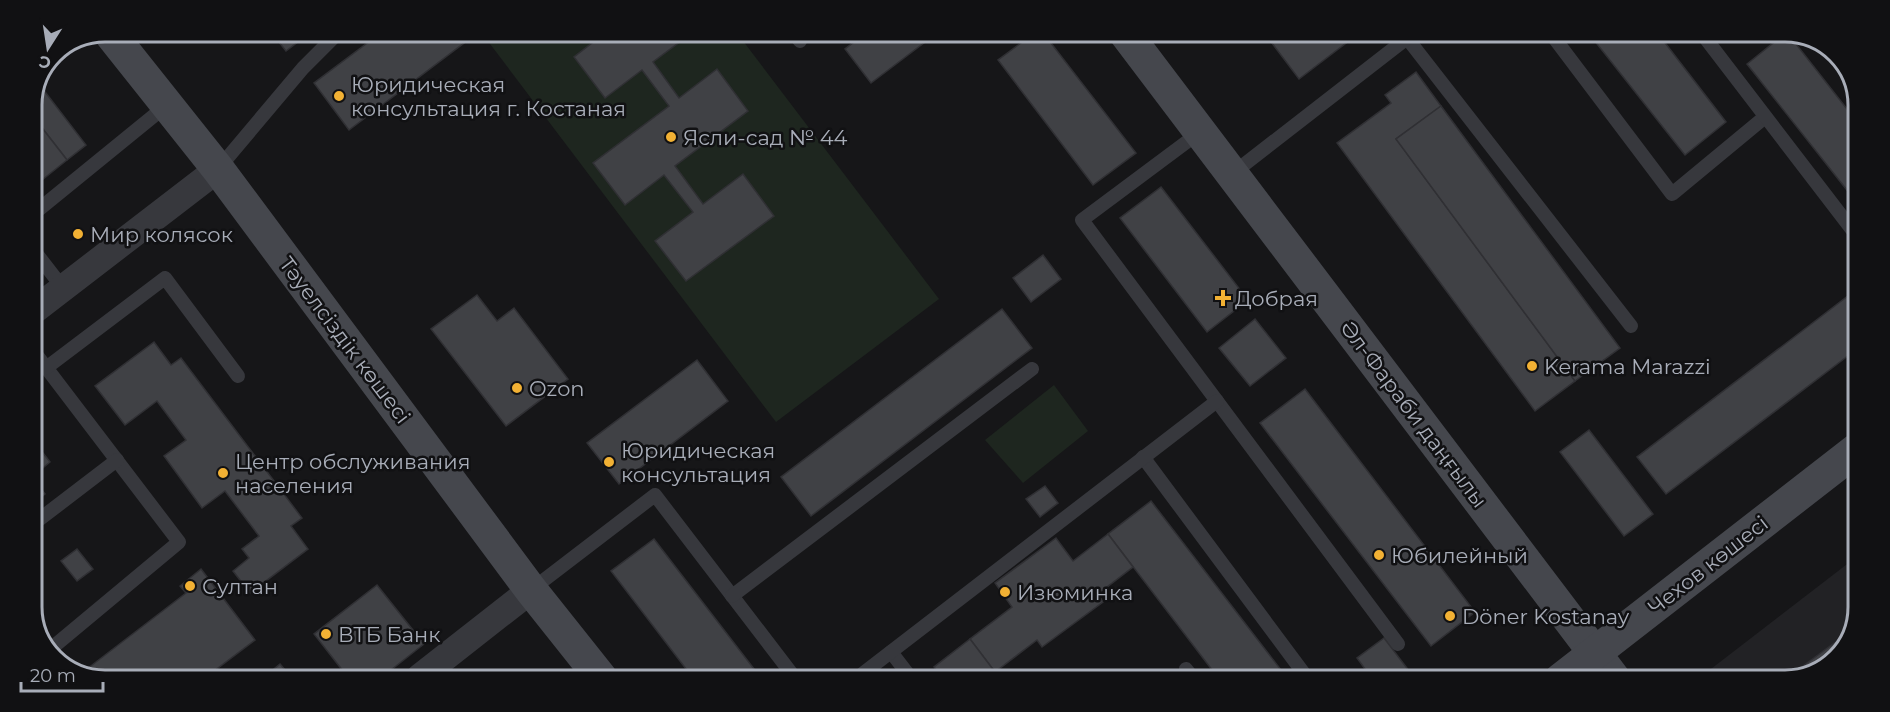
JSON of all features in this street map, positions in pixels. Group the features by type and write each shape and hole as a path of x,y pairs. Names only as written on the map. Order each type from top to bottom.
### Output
{"main road":[{"name":"Тәуелсіздік көшесі","path":"117,42 218,169 531,590 595,670"},
{"name":"Әл-Фараби даңғылы","path":"1132,42 1607,670"},
{"name":"Чехов көшесі","path":"1573,670 1848,456"}],"street":[{"path":"42,304 218,169"},
{"path":"429,670 531,590"}],"lane":[{"path":"218,169 303,68 329,42"},
{"path":"1232,174 1401,42"},
{"path":"1414,42 1631,326"},
{"path":"1557,42 1672,194 1765,117"},
{"path":"1708,42 1848,224"},
{"path":"42,207 167,105"},
{"path":"1200,132 1082,220 1398,644"},
{"path":"42,261 63,288"},
{"path":"46,368 165,278 238,376"},
{"path":"42,363 178,542 55,645"},
{"path":"732,596 1032,369"},
{"path":"867,670 1217,401"},
{"path":"1143,457 1301,670"},
{"path":"42,517 117,460"},
{"path":"531,590 655,495 789,670"},
{"path":"891,652 905,670"}],"shaded area":[{"path":"489,42 744,42 939,299 776,422"},
{"path":"1054,385 1088,431 1023,483 985,440"},
{"path":"1848,563 1848,607 1845,627 1832,649 1817,662 1797,669 1785,670 1710,670"}],"building":[{"path":"279,42 298,42 286,51"},
{"path":"369,42 464,43 349,130 314,83"},
{"name":"Ясли-сад № 44","path":"593,42 680,42 653,62 679,98 717,69 748,111 675,166 703,204 743,174 774,216 686,281 655,241 693,212 664,175 625,205 593,163 669,106 642,70 605,98 574,57"},
{"path":"854,42 925,42 871,83 845,49"},
{"path":"1022,42 1050,42 1136,153 1093,185 998,60"},
{"path":"1271,42 1348,42 1299,79"},
{"path":"1596,42 1664,42 1726,122 1685,155"},
{"path":"1774,42 1795,43 1848,110 1848,191 1747,64"},
{"path":"1416,72 1441,106 1396,139 1575,381 1535,411 1337,143 1391,103 1385,95"},
{"path":"44,90 86,145 67,160 42,128"},
{"path":"1441,106 1620,348 1575,381 1396,139"},
{"path":"42,128 67,160 42,180"},
{"path":"1161,187 1248,300 1207,332 1120,218"},
{"path":"1043,255 1061,279 1031,302 1013,278"},
{"path":"477,295 497,321 514,308 568,379 506,426 431,329"},
{"path":"1848,296 1848,356 1666,494 1637,457"},
{"path":"1002,309 1032,348 811,516 781,477"},
{"path":"1255,319 1286,358 1250,386 1219,348"},
{"name":"Центр обслуживания населения","path":"154,342 171,365 181,358 302,518 291,526 308,549 250,593 233,571 249,558 242,549 259,536 225,491 202,508 164,456 186,440 157,401 125,425 95,386"},
{"path":"697,360 728,401 619,484 587,443"},
{"path":"1305,389 1475,612 1431,646 1260,423"},
{"path":"1589,430 1653,514 1624,536 1560,452"},
{"path":"42,452 50,462 42,469"},
{"path":"1045,486 1058,503 1040,517 1026,499"},
{"path":"1151,501 1281,670 1212,670 1108,534"},
{"path":"1108,534 1133,567 1098,594 1103,602 1042,647 1037,640 998,670 993,670 970,639 1012,607 995,583 1056,538 1073,561"},
{"path":"654,539 755,670 687,670 611,571"},
{"path":"77,549 93,569 77,581 61,561"},
{"path":"201,569 255,640 215,670 105,670 89,668 186,593 180,586"},
{"path":"377,585 424,644 391,670 342,670 314,634"},
{"path":"1384,638 1408,670 1366,670 1357,658"},
{"path":"970,639 993,670 936,670 934,667"},
{"path":"1839,640 1817,662 1800,668"},
{"path":"280,664 285,670 273,670"}],"place":[{"name":"Юридическая консультация г. Костаная","path":"339,96"},
{"name":"Ясли-сад № 44","path":"671,137"},
{"name":"Мир колясок","path":"78,234"},
{"name":"Добрая","path":"1223,298"},
{"name":"Kerama Marazzi","path":"1532,366"},
{"name":"Ozon","path":"517,388"},
{"name":"Юридическая консультация","path":"609,462"},
{"name":"Центр обслуживания населения","path":"223,473"},
{"name":"Юбилейный","path":"1379,555"},
{"name":"Султан","path":"190,586"},
{"name":"Изюминка","path":"1005,592"},
{"name":"Döner Kostanay","path":"1450,616"},
{"name":"ВТБ Банк","path":"326,634"}]}
